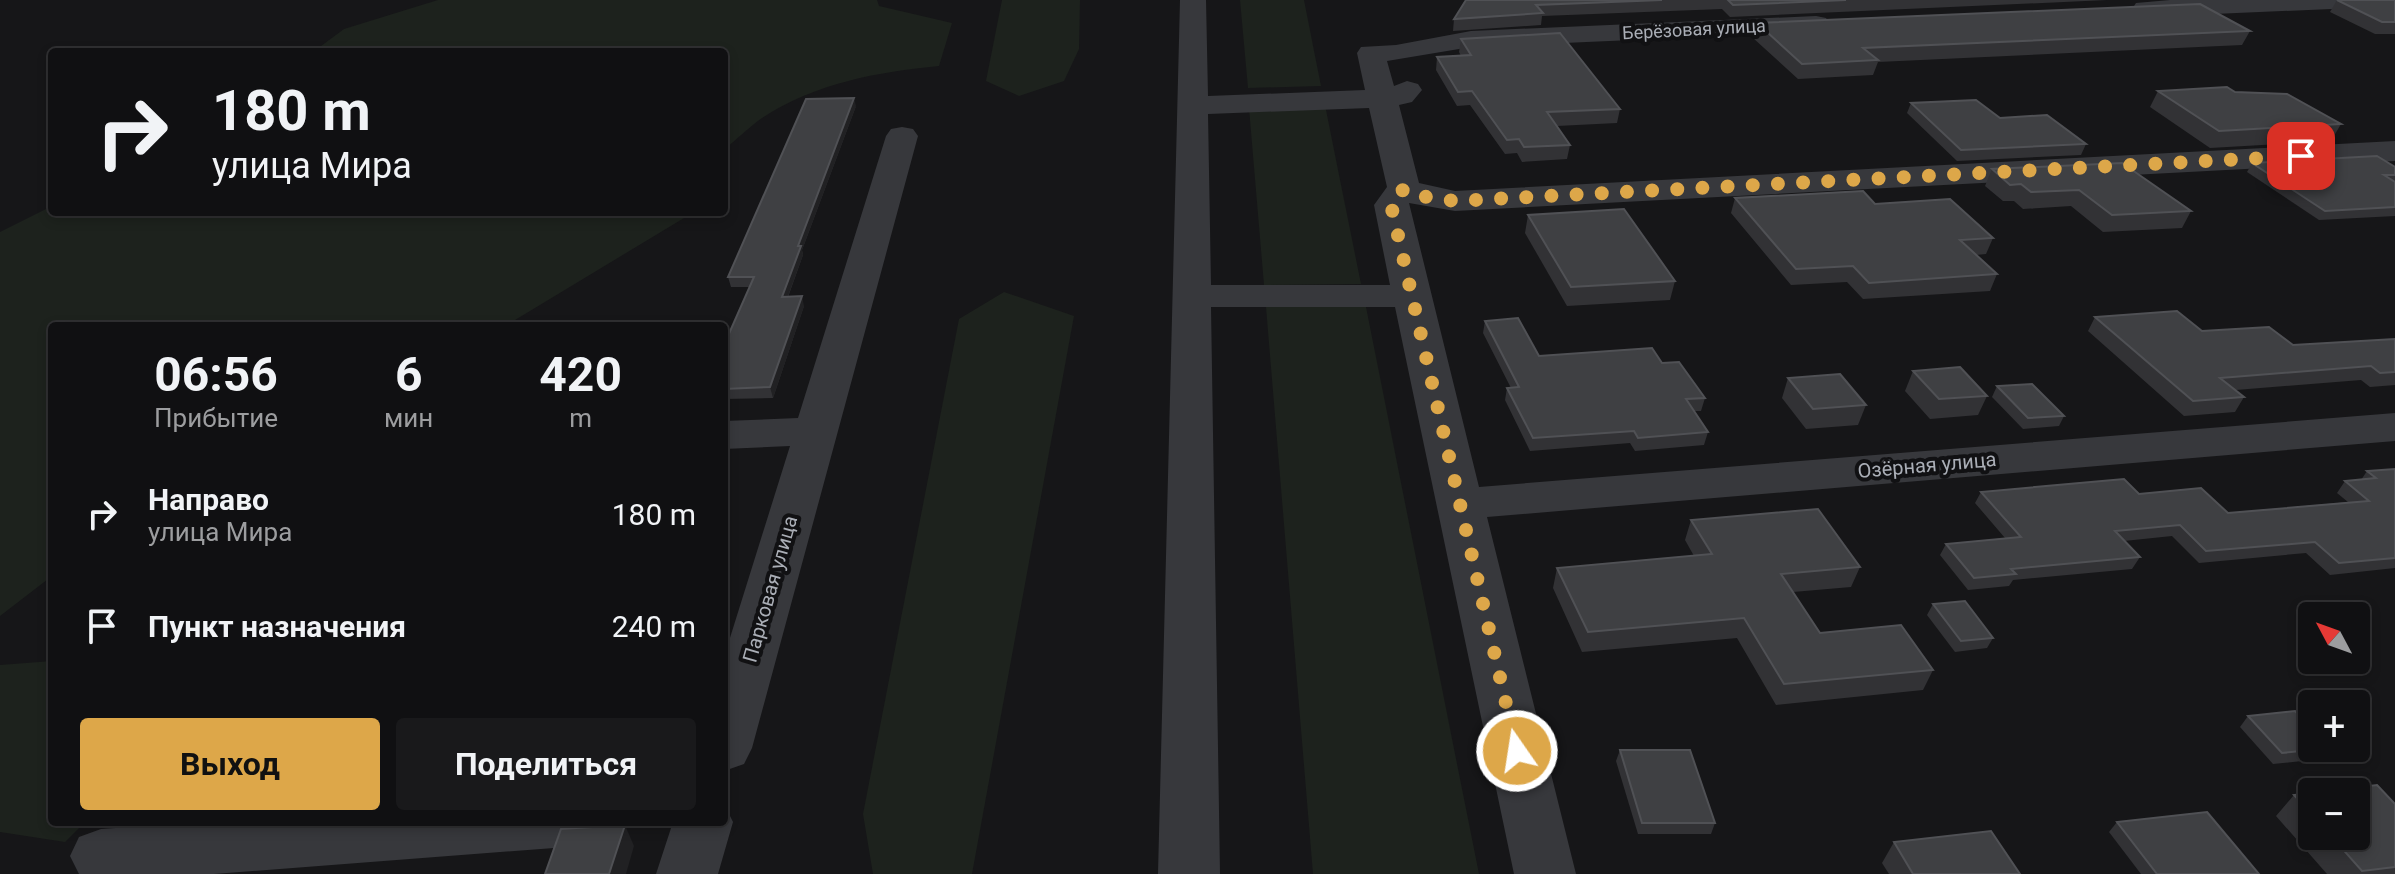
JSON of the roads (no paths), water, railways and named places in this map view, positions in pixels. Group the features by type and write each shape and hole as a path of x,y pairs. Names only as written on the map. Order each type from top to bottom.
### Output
{"street":[{"path":"1189,874 1193,0"},
{"path":"2118,10 2354,0"},
{"name":"Берёзовая улица","path":"1381,94 1401,96 1407,91 1384,53 1471,39 1849,22"},
{"path":"1192,101 1381,94 1404,189"},
{"name":"Парковая улица","path":"728,734 902,136"},
{"path":"1404,189 1420,196 1455,201 2395,151"},
{"path":"1404,189 1391,205 1545,874"},
{"path":"1191,296 1412,296"},
{"name":"Озёрная улица","path":"1460,504 2395,427"},
{"path":"728,435 817,431"},
{"path":"101,856 501,826"},
{"path":"687,874 702,826"}]}
